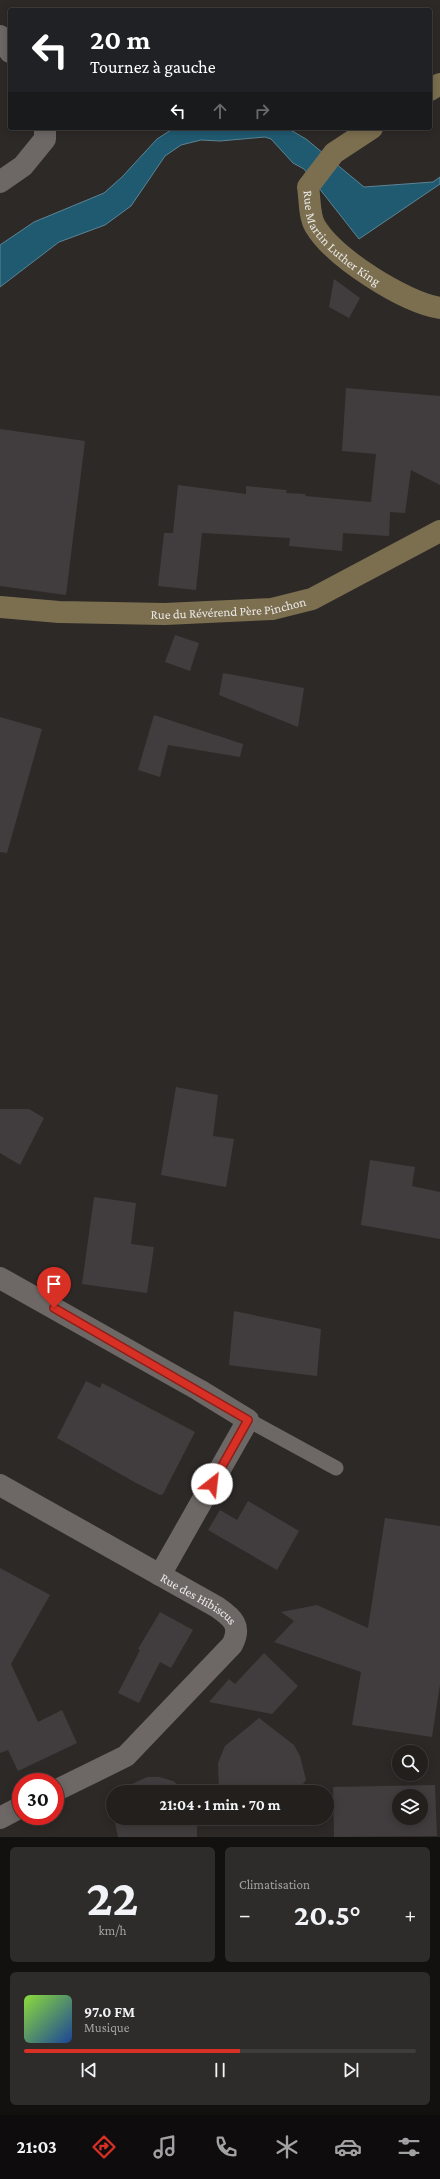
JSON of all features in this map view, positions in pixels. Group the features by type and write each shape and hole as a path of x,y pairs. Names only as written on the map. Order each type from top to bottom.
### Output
{"main road":[{"name":"Rue Martin Luther King","path":"369,130 334,153 308,187 314,225 330,247 348,261 398,292 427,306 440,308"},
{"name":"Rue du Révérend Père Pinchon","path":"0,607 59,612 158,614 272,609 312,599 440,531"}],"street":[{"path":"0,36 8,49"},
{"path":"0,182 24,166 46,139 45,130"},
{"path":"0,1278 199,1390 248,1420 160,1575"},
{"name":"Rue des Hibiscus","path":"0,1485 227,1613 236,1624 237,1635 232,1644 126,1756 64,1787"},
{"path":"0,1818 12,1812"}],"lane":[{"path":"248,1420 336,1468"}],"water":[{"path":"171,130 290,130 306,139 364,187 433,182 440,177 440,184 359,239 304,169 293,163 271,139 265,137 220,141 201,140 181,145 165,156 131,206 105,225 59,242 0,287 0,245 34,222 104,193 122,177 157,139"}],"building":[{"path":"334,279 360,298 349,318 329,307"},
{"path":"346,388 440,396 440,485 411,470 405,513 390,512 389,536 343,533 342,551 289,546 290,538 202,533 196,590 158,586 164,533 173,533 178,485 246,494 246,486 287,490 286,493 306,494 305,496 371,502 376,454 342,451"},
{"path":"0,429 85,441 66,595 0,586"},
{"path":"175,635 199,643 190,671 165,662"},
{"path":"223,673 304,688 298,727 219,695"},
{"path":"154,715 243,744 240,757 168,745 160,777 138,770"},
{"path":"0,717 42,729 7,853 0,852"},
{"path":"176,1087 218,1095 213,1136 234,1139 226,1187 161,1175"},
{"path":"0,1109 29,1109 44,1118 20,1165 0,1153"},
{"path":"370,1160 415,1167 412,1186 440,1192 440,1239 361,1225"},
{"path":"94,1197 136,1203 131,1244 154,1247 147,1293 82,1284"},
{"path":"234,1311 321,1329 317,1376 229,1365"},
{"path":"86,1381 100,1388 102,1383 195,1432 163,1494 160,1495 136,1483 57,1438"},
{"path":"248,1501 299,1531 277,1570 208,1530 220,1510 237,1520"},
{"path":"385,1518 440,1526 440,1684 432,1737 352,1725 361,1672 274,1642 294,1621 281,1612 317,1605 368,1628"},
{"path":"0,1568 50,1595 11,1664 38,1722 62,1710 77,1743 18,1771 8,1750 0,1753"},
{"path":"160,1612 193,1630 171,1668 160,1662 139,1703 118,1693 140,1650 138,1649"},
{"path":"264,1653 298,1686 272,1714 209,1702 229,1679 235,1684"},
{"path":"259,1718 294,1745 300,1756 306,1780 302,1785 219,1785 218,1763 225,1746"},
{"path":"147,1777 159,1777 173,1781 178,1785 130,1785"},
{"path":"435,1785 437,1836 334,1837 334,1787"},
{"path":"115,1825 197,1825 197,1837 118,1837"}],"route":[{"path":"54,1308 199,1390 248,1420 212,1484"}]}
